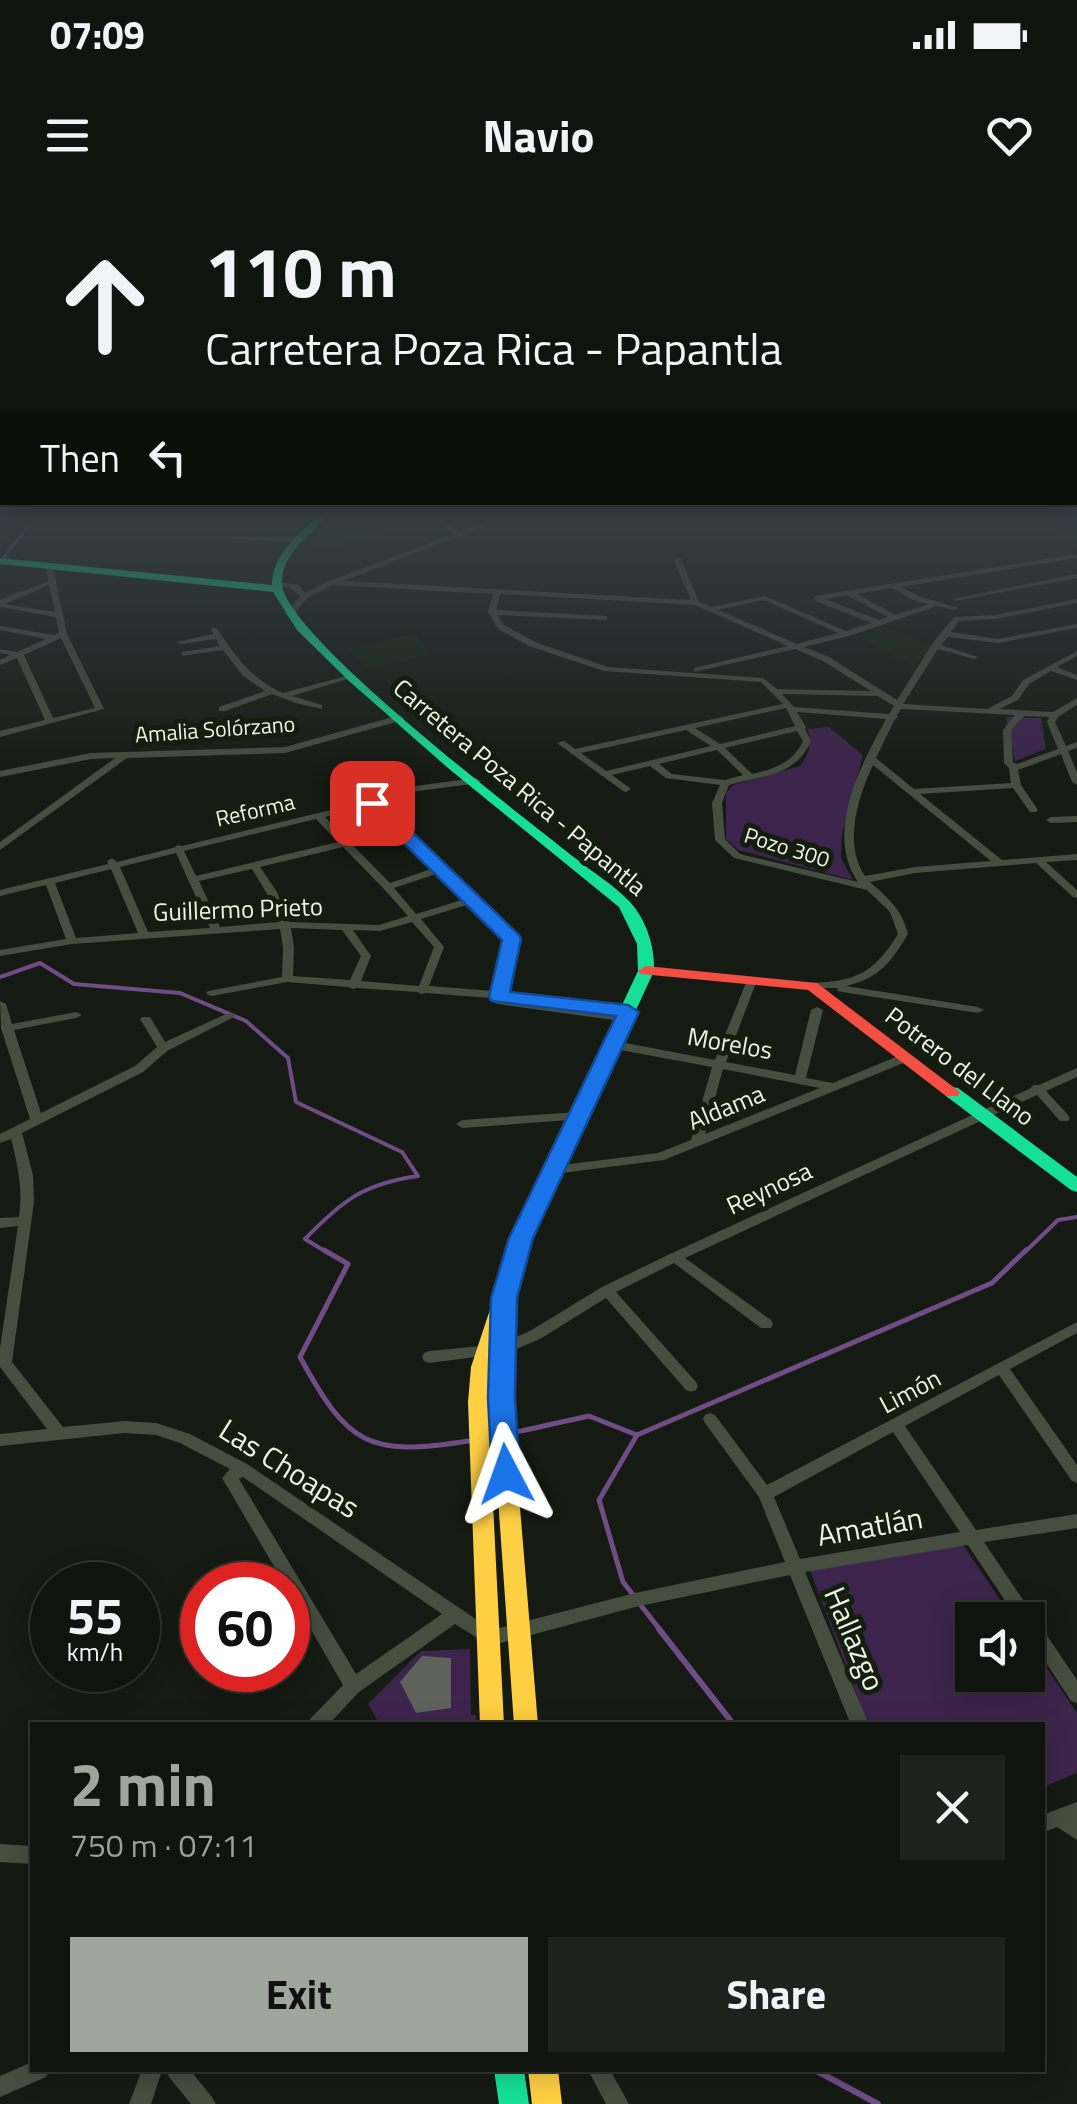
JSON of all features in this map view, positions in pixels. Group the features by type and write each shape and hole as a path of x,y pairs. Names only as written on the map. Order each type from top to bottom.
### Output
{"main road":[{"name":"Carretera Poza Rica - Papantla","path":"285,605 289,614 350,677 633,914 648,952 646,971"},
{"name":"Potrero del Llano","path":"646,971 819,986 1077,1186"},
{"path":"492,1722 478,1402 521,1238 615,1045 646,971"},
{"path":"493,1351 501,1398 526,1722"},
{"path":"509,2072 514,2104"},
{"path":"544,2072 548,2104"}],"street":[{"path":"4,605 57,615"},
{"path":"1,732 100,708 59,636 55,605"},
{"path":"289,614 297,605"},
{"path":"494,605 492,612 502,627 576,662 607,670 757,678 779,691 807,741 794,764 726,783 670,776 652,763"},
{"path":"698,605 798,646 900,706 1054,714 1077,702"},
{"path":"709,609 730,605"},
{"path":"780,605 846,634"},
{"path":"835,605 877,622"},
{"path":"871,605 894,617"},
{"path":"686,672 846,634 933,605"},
{"path":"938,605 1008,639"},
{"path":"961,605 870,758 849,823 848,844 854,867 867,884 998,862 1077,857"},
{"path":"959,612 982,605"},
{"path":"959,612 1036,605"},
{"path":"492,612 604,618"},
{"path":"945,634 983,642 1077,626"},
{"path":"0,628 59,636"},
{"path":"182,642 216,633 248,679 275,694 319,706"},
{"path":"0,663 59,636"},
{"path":"935,646 974,658"},
{"path":"184,654 226,647"},
{"path":"0,652 20,654"},
{"path":"987,713 1015,698 1026,682 1054,670 1077,653"},
{"path":"20,654 50,721"},
{"path":"1054,670 1077,678"},
{"path":"222,709 350,677"},
{"path":"779,691 880,694"},
{"path":"574,752 791,707 894,717"},
{"path":"1016,768 1009,763 1007,730 1021,714"},
{"path":"1054,714 1051,722 1077,782"},
{"name":"Amalia Solórzano","path":"0,848 125,755 285,750 400,718"},
{"path":"686,726 720,747 748,775"},
{"path":"605,774 802,727"},
{"path":"561,743 626,789"},
{"path":"1016,768 1077,745"},
{"path":"0,774 91,756 125,755"},
{"path":"870,758 998,862"},
{"path":"1016,768 1016,785 1033,810"},
{"name":"Reforma","path":"0,889 372,803 377,794 476,782"},
{"name":"Pozo 300","path":"726,783 717,802 720,840 726,848 753,862 867,884"},
{"path":"914,792 1016,785"},
{"path":"372,803 512,939 495,998"},
{"path":"318,816 439,948 422,991"},
{"path":"1051,820 1077,819"},
{"path":"0,830 28,825"},
{"path":"192,880 343,844"},
{"path":"178,848 216,930"},
{"path":"1040,862 1077,895"},
{"path":"113,864 144,935"},
{"name":"Reforma","path":"0,889 50,882 113,864"},
{"path":"254,866 275,894 286,925 291,952 286,979"},
{"path":"388,888 442,869"},
{"path":"50,882 72,941"},
{"name":"Potrero del Llano","path":"819,986 872,976 887,962 903,934 898,912 867,884"},
{"name":"Guillermo Prieto","path":"0,953 72,941 286,925 380,928 474,900"},
{"path":"346,929 366,956 353,986"},
{"path":"212,993 286,979 495,998 626,1016"},
{"path":"696,1144 719,1064 752,980"},
{"path":"819,986 978,1010"},
{"path":"800,1078 817,1010"},
{"path":"1,1011 38,1120"},
{"path":"7,1028 76,1015"},
{"path":"0,1139 139,1069 163,1048 230,1016"},
{"path":"146,1019 163,1048"},
{"name":"Morelos","path":"615,1045 836,1087"},
{"name":"Aldama","path":"554,1170 660,1157 907,1057"},
{"name":"Reynosa","path":"493,1351 535,1336 607,1291 675,1257 982,1112 1077,1072"},
{"path":"1038,1088 1064,1118"},
{"path":"462,1124 579,1116"},
{"path":"15,1132 27,1175 6,1363 59,1434"},
{"path":"0,1223 24,1221"},
{"path":"675,1257 766,1324"},
{"path":"607,1291 691,1386"},
{"name":"Limón","path":"765,1494 1077,1327"},
{"path":"429,1357 493,1351"},
{"path":"1001,1367 1077,1477"},
{"name":"Hallazgo","path":"710,1420 765,1494 859,1722"},
{"path":"896,1424 1015,1602"},
{"name":"Las Choapas","path":"0,1440 125,1427 156,1429 184,1438 242,1468 369,1551 490,1638"},
{"path":"242,1468 230,1478 353,1686"},
{"name":"Amatlán","path":"521,1628 794,1568 1077,1521"},
{"path":"319,1722 353,1686 454,1615"},
{"path":"490,1638 521,1628"},
{"path":"1045,1647 1077,1695"},
{"path":"1060,1818 1077,1831"},
{"path":"0,1853 30,1856"},
{"path":"0,2087 34,2072"},
{"path":"140,2104 151,2072"},
{"path":"178,2072 206,2104"},
{"path":"599,2072 618,2104"}],"shaded area":[{"path":"884,629 932,645 913,667 856,636"},
{"path":"416,633 431,655 367,669 346,649"},
{"path":"1006,717 1041,718 1046,749 1015,761"},
{"path":"829,727 863,755 842,834 841,858 853,880 738,850 726,839 726,793 733,785 800,766 809,749 808,729"},
{"path":"963,1545 1002,1602 955,1602 955,1692 1045,1692 1045,1665 1077,1713 1077,1773 1045,1786 1045,1722 867,1722 809,1568"},
{"path":"470,1649 471,1715 476,1715 477,1722 378,1722 368,1704 421,1651"}],"building":[{"path":"422,1656 451,1658 451,1708 416,1713 400,1682"}],"waterway":[{"path":"0,977 40,963 74,984 180,993 246,1021 288,1058 296,1102 402,1152 418,1176 368,1189 331,1214 305,1239 328,1253"},
{"path":"1024,1253 1058,1220 1077,1217"},
{"path":"324,1250 348,1264 300,1357 332,1410 364,1438 384,1445 434,1446 468,1441"},
{"path":"637,1435 992,1283 1026,1250"},
{"path":"512,1433 589,1416 637,1435"},
{"path":"634,1596 623,1582 599,1500 637,1435"},
{"path":"639,1603 661,1631"},
{"path":"659,1629 732,1722"},
{"path":"819,2072 878,2104"}],"traffic: fast":[{"path":"284,605 321,650 419,737 624,904 638,928 646,971 526,1228"},
{"path":"952,1092 1077,1186"},
{"path":"509,2072 514,2104"}],"traffic: slow":[{"path":"492,1722 478,1402 481,1367 526,1228"},
{"path":"503,1325 501,1399 526,1722"},
{"path":"543,2072 547,2104"}],"traffic: jam":[{"path":"646,971 812,986 952,1092"}],"route":[{"path":"372,803 512,939 499,997 628,1012 521,1238 504,1298 501,1398 506,1474"}]}
